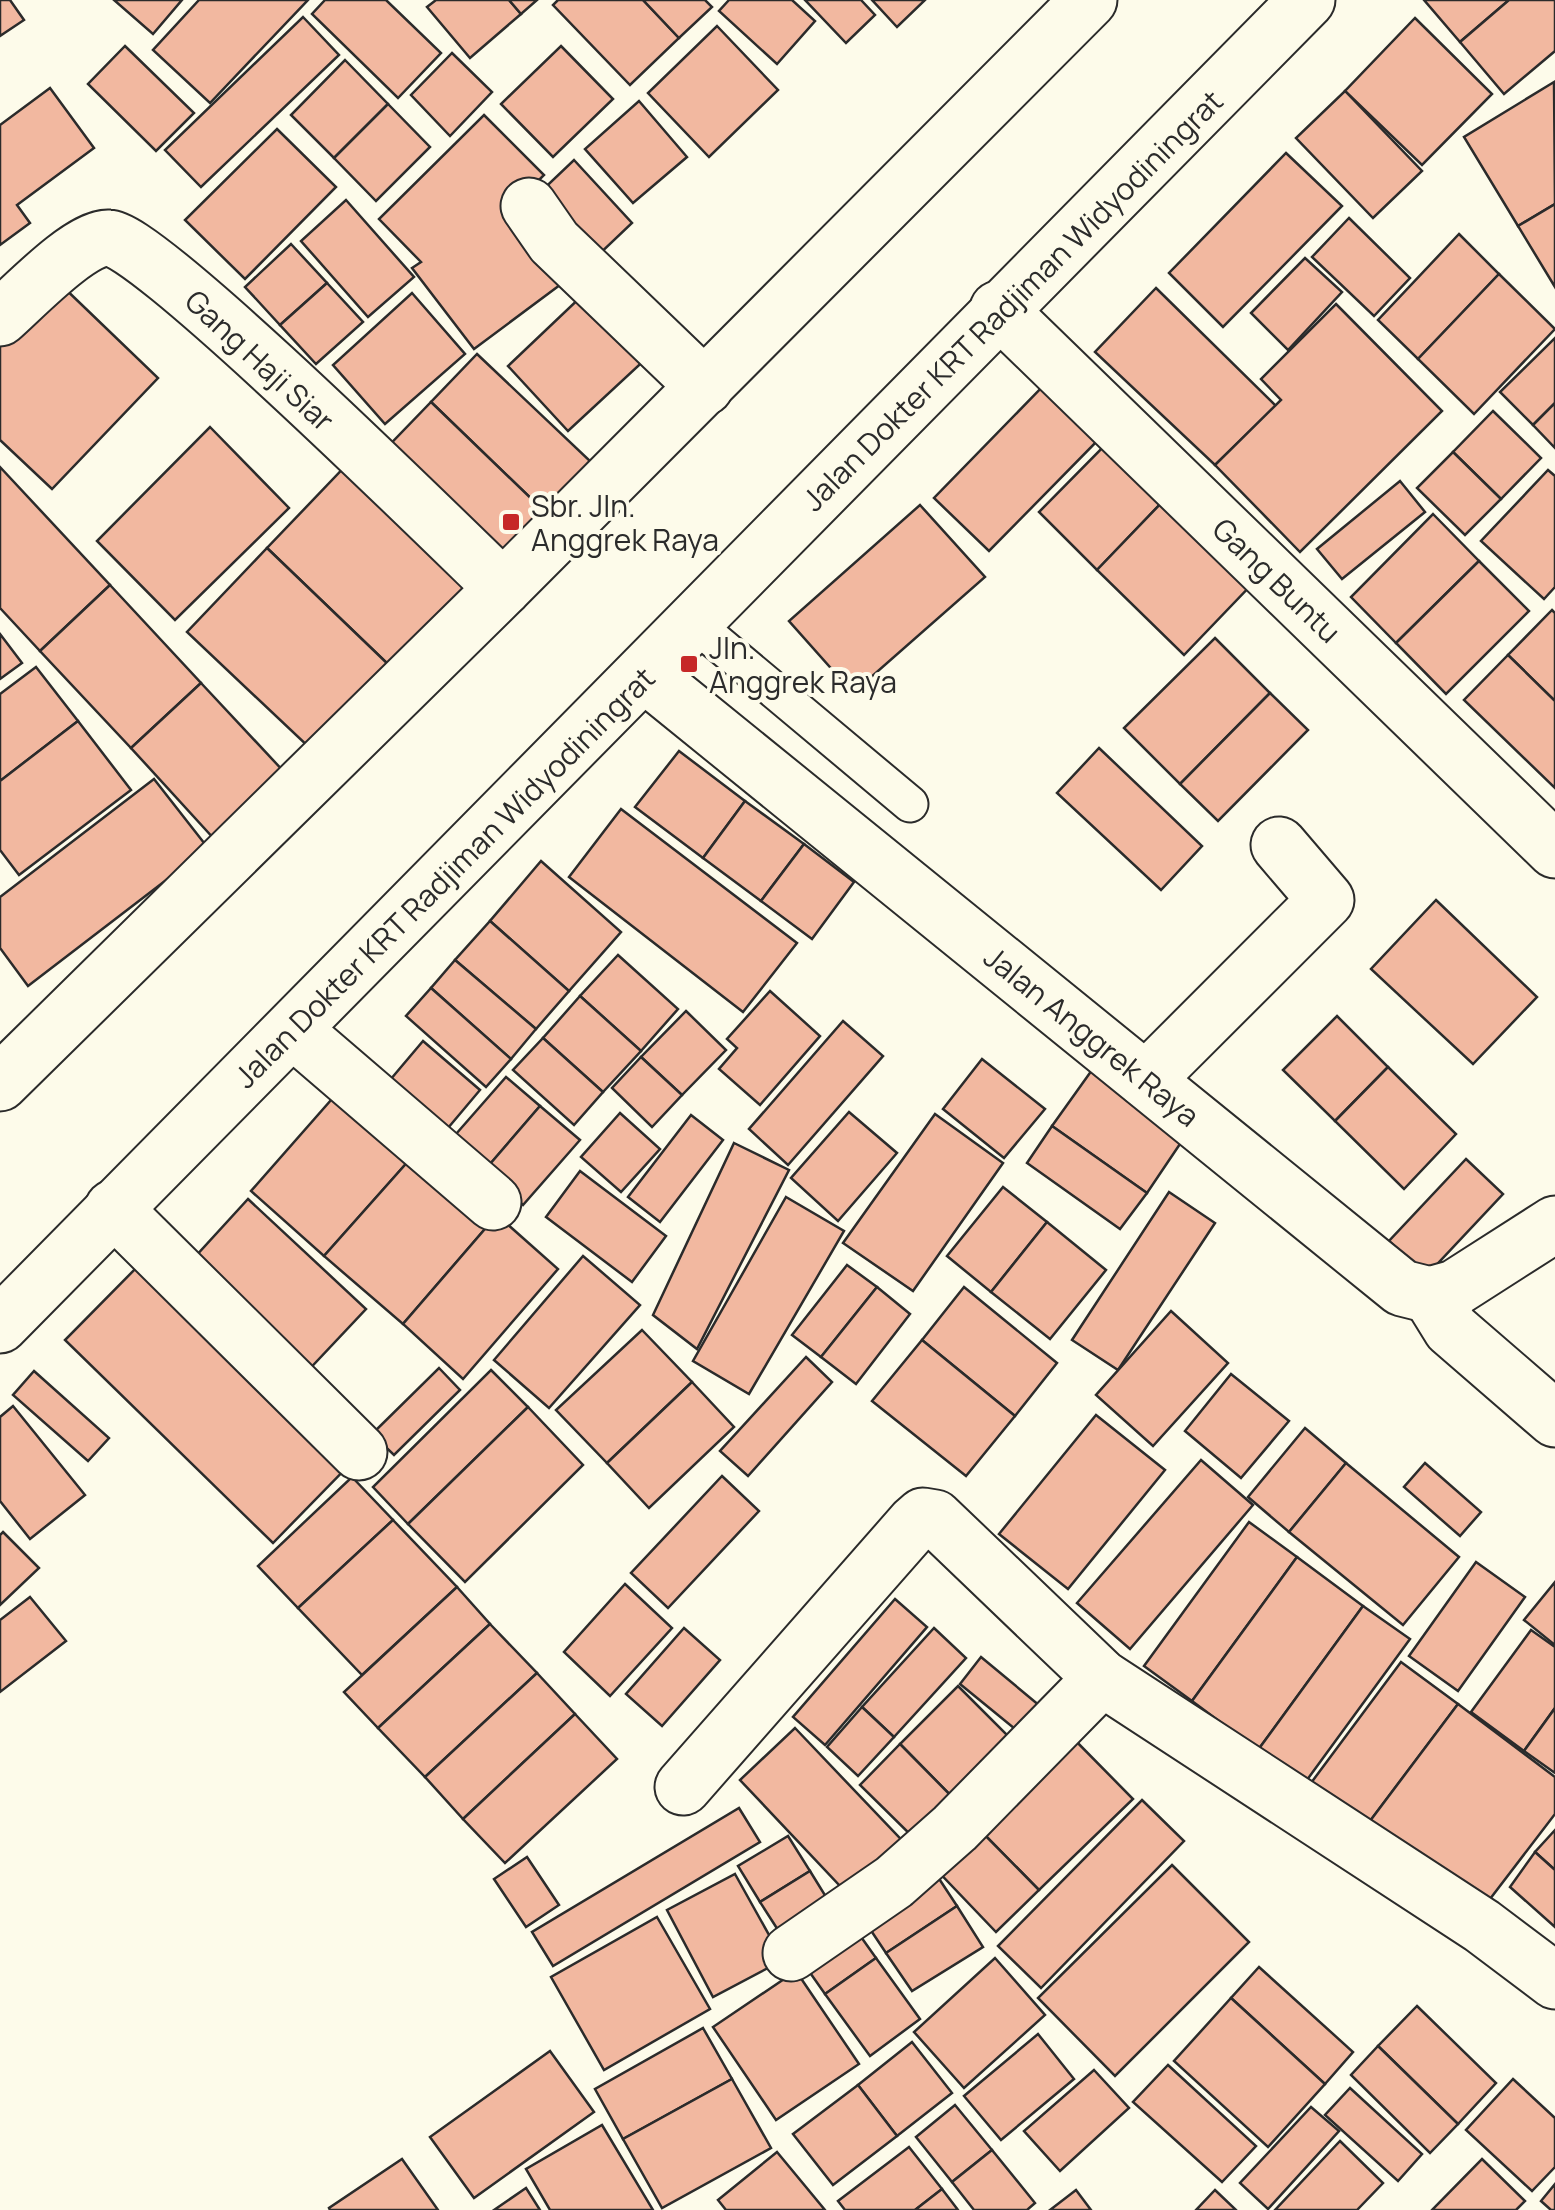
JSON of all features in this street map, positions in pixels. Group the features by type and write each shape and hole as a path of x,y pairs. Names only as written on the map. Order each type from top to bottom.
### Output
{"street":[{"path":"0,1084 706,387 1089,0"},
{"name":"Jalan Dokter KRT Radjiman Widyodiningrat","path":"0,1326 112,1208 294,1031 646,675 998,309 1308,0"},
{"path":"530,206 554,242 706,387"},
{"name":"Gang Haji Siar","path":"0,318 87,243 110,238 132,248 192,294 503,588"},
{"name":"Gang Buntu","path":"998,309 1555,850"},
{"name":"Jalan Anggrek Raya","path":"646,675 1402,1288 1430,1295"},
{"path":"1146,1080 1326,900 1279,846"},
{"path":"294,1031 493,1202"},
{"path":"112,1208 359,1452"},
{"path":"1555,1224 1455,1288 1430,1295 1451,1329 1555,1419"},
{"path":"683,1787 923,1516 935,1518 1102,1678 1482,1926 1555,1980"},
{"path":"791,1953 882,1891 955,1828 1102,1678"}],"lane":[{"path":"695,624 910,804"}],"building":[{"path":"0,0 10,0 24,20 0,36"},
{"path":"114,0 182,0 153,34"},
{"path":"199,0 308,0 210,103 153,50"},
{"path":"325,0 386,0 441,53 398,98 312,14"},
{"path":"436,0 509,0 521,14 470,58 427,7"},
{"path":"509,0 537,0 521,14"},
{"path":"558,0 643,0 679,38 630,85 553,5"},
{"path":"643,0 705,0 712,7 679,38"},
{"path":"729,0 792,0 815,21 777,64 719,11"},
{"path":"805,0 861,0 875,15 846,43"},
{"path":"872,0 925,0 897,27"},
{"path":"1424,0 1509,0 1460,42"},
{"path":"1509,0 1555,0 1555,51 1504,94 1460,42"},
{"path":"303,17 339,55 201,187 165,150"},
{"path":"1415,18 1492,94 1422,165 1345,91"},
{"path":"717,26 778,90 709,157 648,93"},
{"path":"125,46 194,113 156,151 88,84"},
{"path":"561,46 613,99 553,157 501,104"},
{"path":"452,53 492,92 450,136 411,95"},
{"path":"345,60 388,104 334,158 291,115"},
{"path":"1554,82 1555,204 1518,226 1464,137"},
{"path":"50,88 94,148 17,205 30,223 0,245 0,125"},
{"path":"1345,91 1422,171 1373,218 1296,138"},
{"path":"639,101 687,157 633,203 585,149"},
{"path":"388,104 430,147 376,201 334,158"},
{"path":"484,115 544,175 516,203 572,276 474,349 412,268 421,262 379,219"},
{"path":"277,129 336,187 245,279 185,220"},
{"path":"1286,153 1342,206 1223,327 1169,273"},
{"path":"574,160 632,223 592,261 534,198"},
{"path":"346,200 414,277 368,317 301,241"},
{"path":"1555,204 1555,287 1518,226"},
{"path":"1349,218 1410,278 1374,316 1312,257"},
{"path":"1459,234 1499,274 1418,359 1378,320"},
{"path":"291,244 327,283 280,325 245,287"},
{"path":"1305,258 1342,292 1288,350 1251,313"},
{"path":"1499,274 1555,329 1474,414 1418,359"},
{"path":"56,280 158,378 52,489 0,440 0,338"},
{"path":"327,283 363,322 316,364 280,325"},
{"path":"1156,288 1276,406 1215,465 1095,352"},
{"path":"588,290 650,355 568,431 508,366"},
{"path":"412,293 465,354 385,424 333,365"},
{"path":"1336,304 1442,411 1300,552 1215,465 1281,400 1261,379"},
{"path":"1555,338 1555,403 1533,425 1500,392"},
{"path":"477,354 590,461 543,510 431,402"},
{"path":"1049,380 1105,433 989,551 934,498"},
{"path":"431,402 543,510 489,568 375,460"},
{"path":"1555,403 1555,448 1533,425"},
{"path":"1493,411 1541,458 1501,499 1453,452"},
{"path":"210,427 289,508 175,620 97,541"},
{"path":"1109,441 1167,497 1097,570 1039,512"},
{"path":"1453,452 1501,499 1465,535 1417,488"},
{"path":"355,456 479,576 392,668 267,548"},
{"path":"0,467 110,585 40,651 0,608"},
{"path":"1548,470 1555,476 1555,587 1544,599 1481,541"},
{"path":"1400,481 1425,512 1342,579 1317,549"},
{"path":"1167,497 1254,582 1184,655 1097,570"},
{"path":"920,505 985,577 853,693 789,621"},
{"path":"1433,514 1479,561 1396,643 1351,597"},
{"path":"267,548 392,668 313,751 187,632"},
{"path":"1479,561 1529,611 1446,694 1396,643"},
{"path":"110,585 201,683 131,748 40,651"},
{"path":"1552,610 1555,613 1555,701 1508,655"},
{"path":"0,634 22,663 0,679"},
{"path":"1215,638 1270,693 1180,784 1124,728"},
{"path":"1508,655 1555,701 1555,788 1464,700"},
{"path":"36,667 78,721 0,781 0,694"},
{"path":"201,683 287,775 216,841 131,748"},
{"path":"1270,693 1308,730 1218,821 1180,784"},
{"path":"78,721 131,790 19,875 0,850 0,781"},
{"path":"1099,748 1202,846 1161,890 1057,793"},
{"path":"679,751 745,801 703,858 635,807"},
{"path":"154,779 208,848 28,986 0,948 0,897"},
{"path":"745,801 804,844 761,901 703,858"},
{"path":"621,809 797,943 743,1012 569,877"},
{"path":"804,844 854,882 812,939 761,901"},
{"path":"541,861 621,932 569,991 490,921"},
{"path":"1436,900 1537,997 1473,1064 1371,969"},
{"path":"490,921 569,991 536,1029 455,960"},
{"path":"618,955 678,1009 641,1051 580,996"},
{"path":"455,960 536,1029 511,1059 431,988"},
{"path":"431,988 511,1059 486,1087 406,1016"},
{"path":"770,991 820,1036 760,1105 719,1069 737,1048 727,1039"},
{"path":"580,996 641,1051 603,1092 543,1038"},
{"path":"686,1011 726,1050 682,1095 641,1057"},
{"path":"1337,1016 1388,1067 1335,1121 1283,1070"},
{"path":"843,1021 883,1056 788,1165 749,1129"},
{"path":"543,1038 603,1092 574,1125 513,1070"},
{"path":"423,1041 480,1090 432,1147 374,1099"},
{"path":"641,1057 682,1095 652,1127 612,1088"},
{"path":"982,1059 1045,1109 1004,1158 943,1109"},
{"path":"1388,1067 1456,1134 1404,1189 1335,1121"},
{"path":"1092,1070 1186,1135 1147,1193 1052,1126"},
{"path":"506,1077 540,1106 484,1171 449,1142"},
{"path":"346,1083 420,1148 324,1256 251,1191"},
{"path":"540,1106 580,1140 523,1205 484,1171"},
{"path":"849,1112 897,1153 838,1221 791,1178"},
{"path":"620,1113 660,1149 621,1192 581,1157"},
{"path":"935,1114 1003,1163 913,1291 843,1243"},
{"path":"691,1115 723,1140 660,1222 628,1197"},
{"path":"1052,1126 1147,1193 1120,1229 1027,1163"},
{"path":"734,1143 789,1170 697,1349 653,1315"},
{"path":"420,1148 497,1215 403,1324 324,1256"},
{"path":"1466,1159 1503,1194 1426,1276 1389,1241"},
{"path":"580,1171 666,1236 632,1282 546,1217"},
{"path":"1003,1187 1047,1222 991,1292 947,1256"},
{"path":"1169,1192 1215,1223 1118,1370 1072,1340"},
{"path":"786,1197 844,1231 749,1394 693,1361"},
{"path":"248,1199 366,1309 301,1378 184,1269"},
{"path":"497,1215 558,1269 463,1379 403,1324"},
{"path":"1047,1222 1106,1270 1050,1339 991,1292"},
{"path":"583,1256 640,1305 549,1408 494,1360"},
{"path":"145,1259 353,1461 273,1543 65,1340"},
{"path":"847,1265 877,1287 821,1357 792,1335"},
{"path":"877,1287 910,1314 856,1384 821,1357"},
{"path":"964,1287 1057,1363 1015,1416 922,1340"},
{"path":"1171,1311 1228,1363 1153,1446 1096,1395"},
{"path":"642,1330 692,1382 607,1463 556,1410"},
{"path":"922,1340 1015,1416 966,1476 872,1401"},
{"path":"806,1357 832,1382 748,1476 720,1451"},
{"path":"439,1368 460,1390 394,1455 372,1434"},
{"path":"491,1370 528,1407 408,1524 373,1487"},
{"path":"34,1371 109,1438 88,1461 13,1395"},
{"path":"1231,1374 1289,1421 1241,1478 1185,1431"},
{"path":"692,1382 734,1427 649,1508 607,1463"},
{"path":"13,1406 85,1495 30,1539 0,1501 0,1417"},
{"path":"528,1407 583,1465 465,1582 408,1524"},
{"path":"1096,1415 1165,1470 1068,1589 999,1534"},
{"path":"1305,1428 1346,1463 1289,1532 1248,1497"},
{"path":"1201,1460 1253,1505 1130,1649 1077,1603"},
{"path":"1346,1463 1459,1557 1403,1625 1289,1532"},
{"path":"1425,1463 1481,1512 1460,1536 1404,1487"},
{"path":"722,1476 759,1511 668,1608 631,1573"},
{"path":"352,1477 393,1520 298,1608 258,1566"},
{"path":"393,1520 457,1587 362,1675 298,1608"},
{"path":"1249,1522 1297,1557 1192,1701 1144,1666"},
{"path":"3,1532 39,1568 0,1605 0,1535"},
{"path":"1297,1557 1363,1606 1258,1750 1192,1701"},
{"path":"1476,1562 1525,1597 1458,1691 1409,1656"},
{"path":"1555,1582 1555,1645 1524,1620"},
{"path":"625,1584 672,1628 610,1696 564,1652"},
{"path":"457,1587 490,1624 378,1728 344,1692"},
{"path":"30,1597 66,1641 0,1692 0,1620"},
{"path":"895,1599 927,1627 825,1745 793,1717"},
{"path":"1363,1606 1410,1639 1304,1784 1258,1750"},
{"path":"490,1624 537,1673 425,1777 378,1728"},
{"path":"684,1628 720,1660 662,1726 626,1694"},
{"path":"934,1628 966,1658 894,1737 862,1707"},
{"path":"1531,1630 1555,1647 1555,1708 1524,1751 1471,1712"},
{"path":"981,1657 1052,1716 1031,1742 960,1684"},
{"path":"1401,1662 1458,1704 1364,1829 1308,1787"},
{"path":"537,1673 575,1714 463,1819 425,1777"},
{"path":"958,1686 1023,1751 965,1810 900,1744"},
{"path":"1458,1704 1555,1777 1555,1814 1477,1916 1364,1829"},
{"path":"862,1707 894,1737 858,1776 827,1747"},
{"path":"1555,1708 1555,1773 1524,1751"},
{"path":"575,1714 617,1759 505,1863 463,1819"},
{"path":"795,1728 914,1853 858,1905 740,1780"},
{"path":"1067,1732 1133,1799 1039,1890 973,1823"},
{"path":"900,1744 965,1810 925,1849 860,1785"},
{"path":"1142,1800 1184,1841 1041,1988 998,1946"},
{"path":"739,1808 760,1842 553,1966 532,1932"},
{"path":"973,1823 1039,1890 996,1932 931,1864"},
{"path":"1555,1830 1555,1870 1535,1852"},
{"path":"788,1836 810,1871 760,1902 738,1866"},
{"path":"1535,1852 1555,1870 1555,1927 1510,1887"},
{"path":"527,1857 559,1905 526,1927 494,1879"},
{"path":"1172,1865 1249,1942 1115,2076 1038,1998"},
{"path":"932,1868 957,1906 886,1953 860,1914"},
{"path":"810,1871 836,1913 787,1944 760,1902"},
{"path":"735,1874 783,1960 713,1997 667,1910"},
{"path":"957,1906 983,1947 912,1991 886,1953"},
{"path":"657,1917 710,2009 604,2070 551,1977"},
{"path":"849,1920 876,1958 825,1994 799,1957"},
{"path":"876,1958 920,2019 870,2056 825,1994"},
{"path":"995,1958 1045,2015 964,2088 914,2032"},
{"path":"1259,1967 1353,2052 1325,2084 1231,1998"},
{"path":"796,1971 859,2064 776,2120 713,2027"},
{"path":"1231,1998 1325,2084 1268,2147 1174,2061"},
{"path":"1417,2006 1496,2083 1458,2124 1378,2046"},
{"path":"703,2028 732,2079 623,2139 595,2089"},
{"path":"1038,2034 1074,2079 1001,2140 964,2096"},
{"path":"912,2042 952,2093 897,2136 858,2085"},
{"path":"1378,2046 1458,2124 1430,2153 1351,2075"},
{"path":"550,2051 594,2112 474,2198 430,2137"},
{"path":"1168,2065 1256,2146 1222,2182 1133,2102"},
{"path":"1094,2070 1129,2108 1060,2171 1024,2131"},
{"path":"732,2079 771,2148 662,2208 623,2139"},
{"path":"1513,2079 1555,2118 1555,2167 1532,2191 1466,2130"},
{"path":"858,2085 897,2136 833,2185 793,2134"},
{"path":"1350,2088 1422,2154 1398,2181 1325,2115"},
{"path":"955,2105 992,2150 952,2182 916,2137"},
{"path":"1311,2107 1339,2131 1268,2209 1240,2183"},
{"path":"602,2125 653,2210 550,2210 526,2169"},
{"path":"1340,2141 1383,2183 1357,2210 1275,2210"},
{"path":"909,2147 942,2189 915,2210 845,2210 838,2201"},
{"path":"992,2150 1035,2203 1027,2210 974,2210 952,2182"},
{"path":"777,2152 825,2210 726,2210 718,2200"},
{"path":"402,2159 438,2210 330,2210 329,2208"},
{"path":"1482,2159 1525,2201 1516,2210 1432,2210"},
{"path":"1555,2184 1555,2210 1551,2210 1541,2201"},
{"path":"526,2188 540,2210 494,2210"},
{"path":"942,2189 958,2210 915,2210"},
{"path":"1076,2190 1091,2210 1050,2210"},
{"path":"1215,2190 1236,2210 1196,2210"}],"place":[{"name":"Sbr. Jln. Anggrek Raya","path":"511,522"},
{"name":"Jln. Anggrek Raya","path":"689,664"}]}
